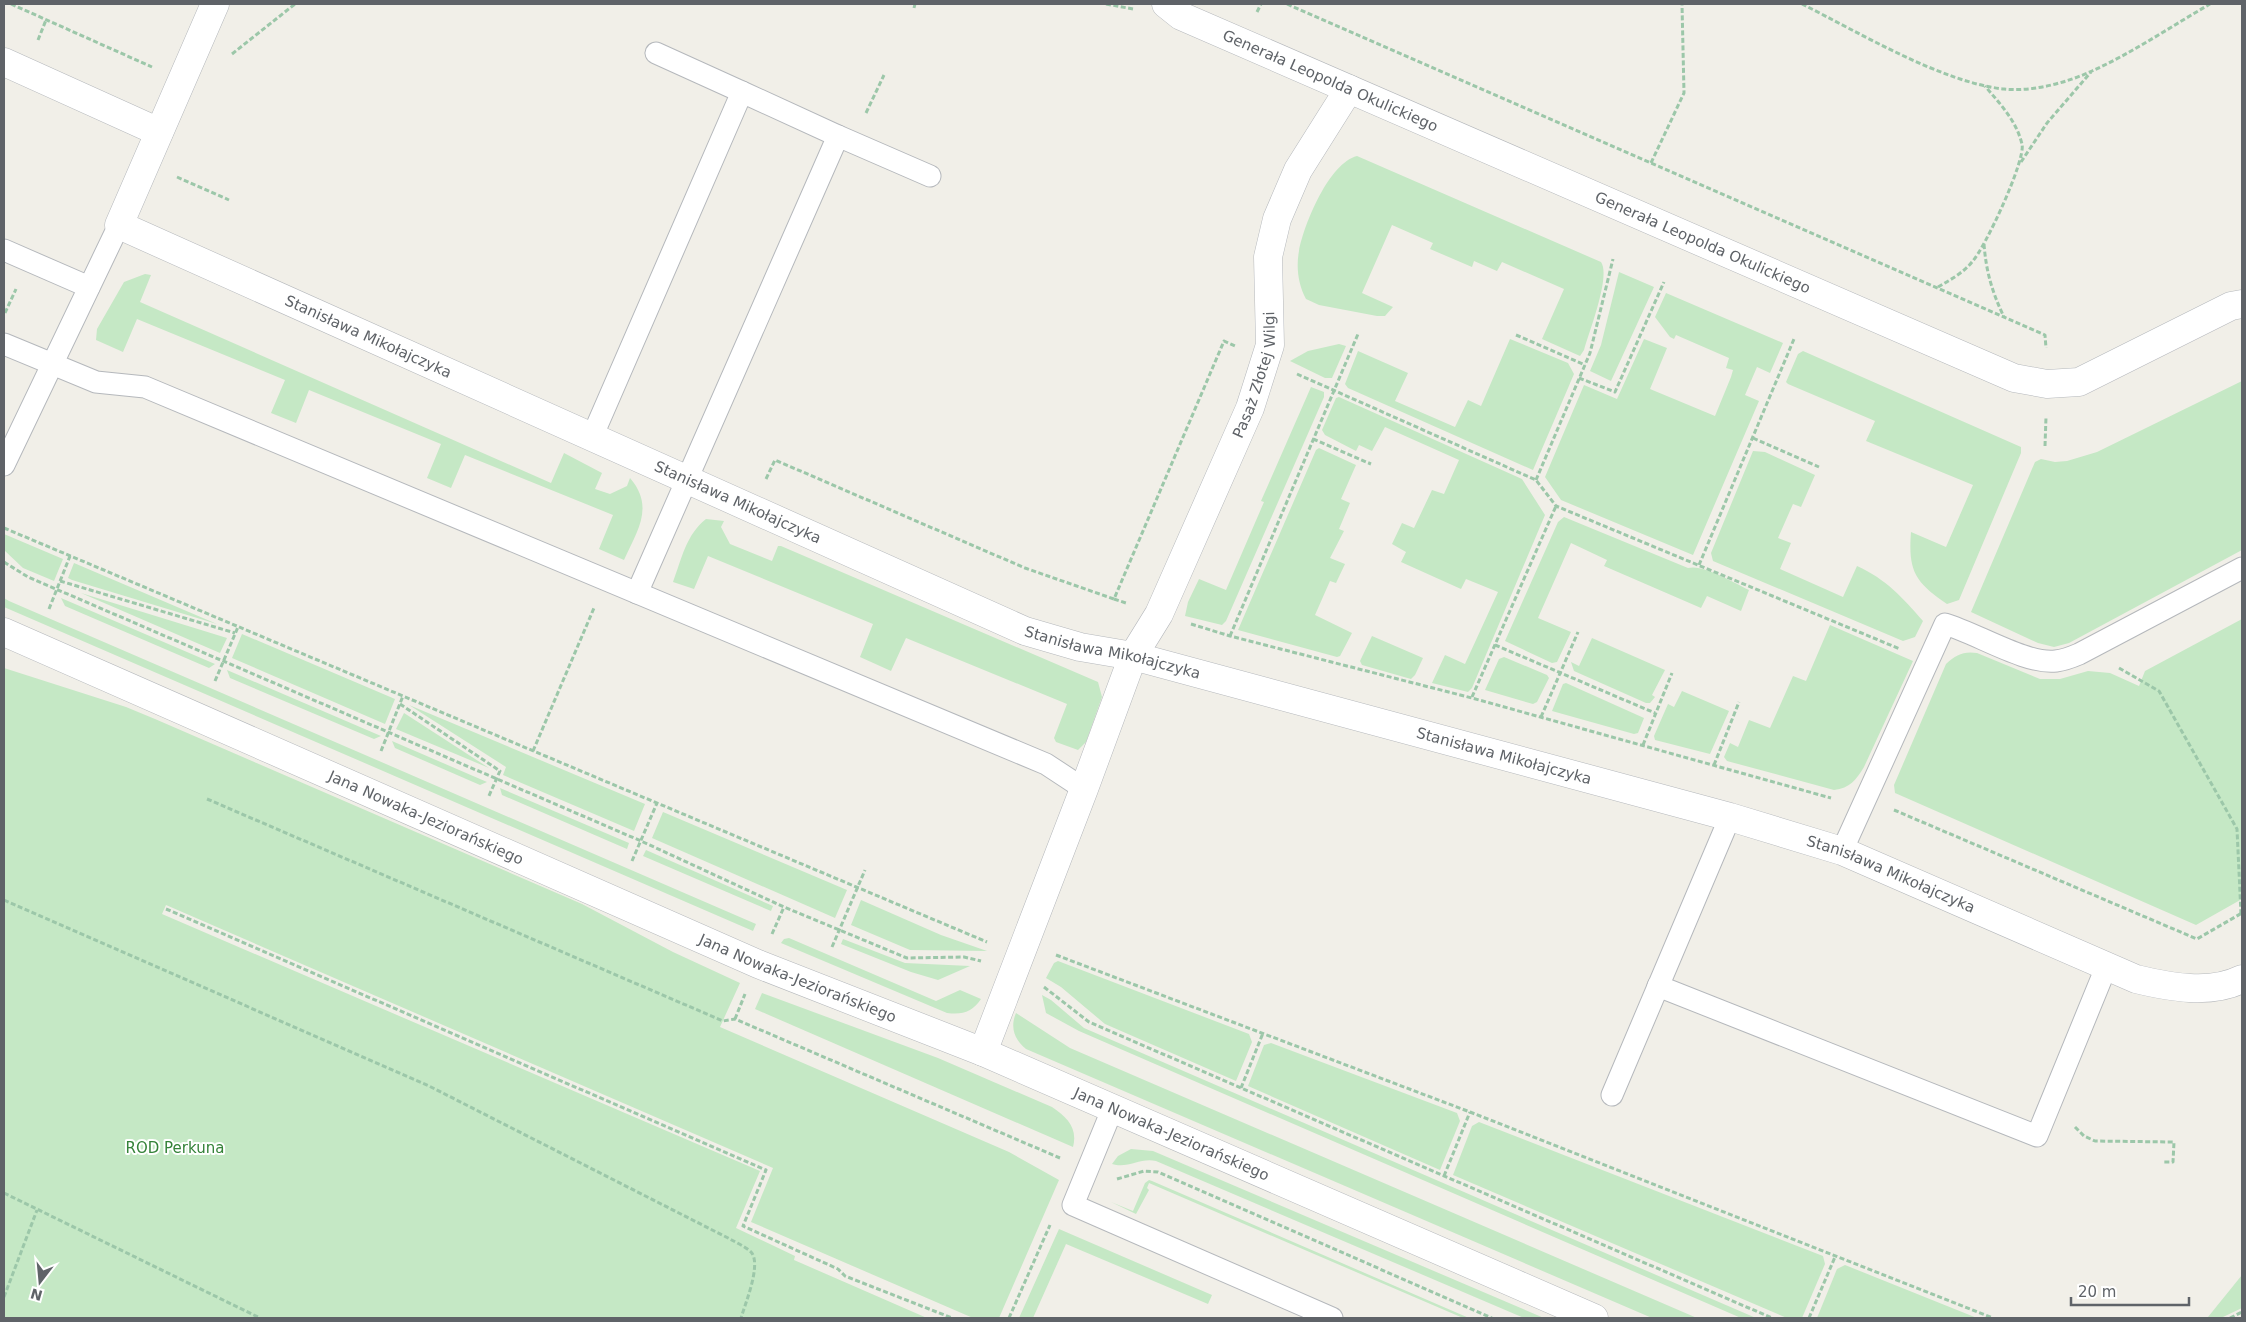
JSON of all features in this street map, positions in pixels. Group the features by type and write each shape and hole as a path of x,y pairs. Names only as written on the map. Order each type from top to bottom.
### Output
{"street":[{"path":"119,225 215,4"},
{"name":"Generała Leopolda Okulickiego","path":"1166,4 1181,16 2014,378 2047,384 2079,382 2231,306 2242,304"},
{"path":"4,62 159,132"},
{"name":"Pasaż Złotej Wilgi","path":"983,1052 1133,656 1159,614 1250,408 1270,345 1268,257 1277,219 1298,170 1349,89"},
{"name":"Stanisława Mikołajczyka","path":"119,225 1025,631 1080,647 1133,656 1730,817 1842,851 2136,979 2160,985 2198,989 2216,987 2242,979"},
{"name":"Jana Nowaka-Jeziorańskiego","path":"4,632 758,964 983,1052 1112,1110 1594,1318"}],"lane":[{"path":"656,53 930,176"},
{"path":"592,436 742,92"},
{"path":"637,593 838,136"},
{"path":"4,465 119,225"},
{"path":"4,250 89,287"},
{"path":"4,344 96,382 145,387 1046,764 1084,789"},
{"path":"1842,851 1945,624 2042,661 2057,661 2079,654 2242,568"},
{"path":"1612,1095 1730,817"},
{"path":"1658,986 2037,1136 2107,965"},
{"path":"1112,1110 1073,1205 1332,1318"}],"path":[{"path":"11,4 154,68"},
{"path":"229,56 295,4"},
{"path":"1106,4 1128,9"},
{"path":"1287,4 2045,335 2047,384 2045,446"},
{"path":"1651,163 1684,93 1682,4"},
{"path":"1802,4 1917,61 1972,84 2004,89 2038,88 2091,72 2210,4"},
{"path":"1938,288 1972,262 1984,243 2019,165 2047,122 2091,72"},
{"path":"838,136 866,113 884,75"},
{"path":"1985,86 2006,110 2016,127 2022,146 2019,165"},
{"path":"173,175 229,200"},
{"path":"1984,243 1986,266 1992,292 2005,317"},
{"path":"1536,480 1590,353 1613,259"},
{"path":"1579,378 1615,392 1664,282"},
{"path":"4,315 18,285"},
{"path":"1230,636 1358,334"},
{"path":"1516,335 1585,365"},
{"path":"1699,565 1794,339"},
{"path":"1114,599 1224,341"},
{"path":"1292,372 1536,480 1556,506 1929,660"},
{"path":"1753,438 1818,467"},
{"path":"1313,439 1371,464"},
{"path":"764,483 775,460 1025,568 1159,614 1230,636 1472,698 1840,800"},
{"path":"1472,698 1556,506"},
{"path":"4,528 988,942"},
{"path":"49,608 70,555"},
{"path":"4,562 28,577 57,590 640,841 784,907 907,958 964,957 988,964 1050,989 1089,1022 1772,1318"},
{"path":"533,750 606,580"},
{"path":"60,581 235,633"},
{"path":"215,680 238,627"},
{"path":"1541,717 1578,632"},
{"path":"1494,645 1655,714"},
{"path":"1886,808 1900,811 2197,939 2242,913 2237,830 2159,691 2107,662 2094,646"},
{"path":"1643,745 1672,673"},
{"path":"380,751 404,696"},
{"path":"1714,765 1738,702"},
{"path":"400,704 500,771 488,798"},
{"path":"207,799 723,1021 735,1019"},
{"path":"632,861 657,802"},
{"path":"832,947 865,870"},
{"path":"4,900 429,1086 730,1239 752,1252 755,1260 756,1270 741,1318"},
{"path":"776,924 784,907"},
{"path":"166,909 766,1170 743,1226 838,1269 845,1276 952,1318"},
{"path":"1049,952 1470,1112 1993,1318"},
{"path":"1241,1088 1263,1033"},
{"path":"1444,1176 1470,1112"},
{"path":"2074,1125 2077,1132 2095,1141 2174,1142 2173,1162 2162,1162"},
{"path":"4,1193 260,1318"},
{"path":"4,1297 37,1210"},
{"path":"1009,1318 1052,1219"},
{"path":"1809,1318 1835,1257"},
{"path":"2230,1318 2242,1312"}],"green space":[{"path":"1357,156 1601,262 1603,279 1601,291 1584,350 1580,356 1542,339 1564,289 1502,262 1497,271 1474,261 1472,267 1430,249 1433,243 1392,225 1362,293 1393,307 1385,316 1319,305 1306,299 1299,281 1298,263 1299,251 1306,226 1319,196 1328,182 1347,161"},
{"path":"1619,272 1654,287 1611,381 1590,371 1601,345"},
{"path":"145,274 151,275 140,302 551,483 564,453 602,473 595,489 610,494 627,486 630,478 637,489 643,509 638,529 624,560 599,549 613,515 465,455 451,488 427,478 441,444 309,390 296,423 271,413 285,380 137,319 123,352 96,340 97,329 124,282"},
{"path":"1666,293 1783,343 1770,373 1757,367 1745,395 1759,401 1693,555 1561,500 1545,477 1584,385 1617,399 1644,339 1667,348 1650,389 1715,416 1733,370 1726,368 1729,358 1676,335 1674,339 1670,337 1655,317"},
{"path":"1510,339 1568,363 1574,374 1533,470 1348,388 1345,384 1358,351 1408,373 1395,401 1455,427 1468,400 1481,406"},
{"path":"1339,344 1346,346 1332,378 1325,378 1290,361 1308,351"},
{"path":"1803,351 2021,447 2021,453 1959,600 1947,604 1921,582 1916,574 1911,557 1911,532 1946,547 1973,485 1866,441 1875,421 1788,384 1786,382 1798,354"},
{"path":"2242,381 2242,550 2069,643 2054,647 2038,643 1971,612 2035,462 2041,459 2055,462 2067,461 2097,452"},
{"path":"1311,387 1324,392 1324,397 1226,621 1222,625 1185,616 1188,602 1199,579 1226,590 1264,502 1261,501"},
{"path":"1339,397 1522,479 1545,515 1472,688 1468,692 1432,683 1445,655 1465,664 1498,592 1466,579 1461,589 1401,562 1406,552 1392,544 1402,523 1414,528 1432,490 1444,494 1459,460 1385,427 1372,451 1359,445 1356,451 1325,435 1322,430 1336,398"},
{"path":"1319,448 1356,465 1341,499 1350,503 1339,529 1344,531 1330,558 1345,564 1336,583 1330,581 1315,615 1352,633 1340,656 1337,657 1238,630 1316,450"},
{"path":"1753,451 1765,452 1815,475 1801,507 1793,504 1778,538 1791,543 1780,569 1843,597 1857,566 1867,571 1893,590 1923,621 1915,637 1903,641 1713,561 1711,553"},
{"path":"1564,517 1688,568 1710,571 1749,590 1741,611 1707,596 1701,608 1604,566 1607,560 1571,543 1538,618 1571,632 1557,662 1552,663 1505,641 1558,522"},
{"path":"706,519 724,521 721,527 730,544 772,561 778,546 781,546 1098,682 1102,697 1086,742 1078,750 1056,742 1054,738 1067,704 906,638 891,671 860,657 873,624 708,556 694,589 673,582 689,540 699,525"},
{"path":"4,534 63,559 54,581 23,568 4,550"},
{"path":"74,563 217,624 72,580 68,578"},
{"path":"81,593 227,638 220,653"},
{"path":"4,598 756,924 753,931 4,607"},
{"path":"61,598 215,664 209,668 65,606"},
{"path":"2242,619 2242,899 2196,925 1895,793 1894,785 1946,664 1957,656 1964,653 1977,653 2040,679 2060,679 2088,671 2110,673 2139,686 2145,671"},
{"path":"1830,625 1913,661 1864,767 1858,776 1852,783 1834,790 1727,761 1724,757 1730,743 1738,747 1749,720 1770,728 1793,676 1806,681"},
{"path":"242,634 395,699 385,724 232,658"},
{"path":"1372,636 1423,658 1411,679 1362,665 1360,661"},
{"path":"1592,638 1665,670 1652,695 1655,697 1650,703 1646,703 1574,671 1571,662 1579,666"},
{"path":"1504,657 1547,675 1549,678 1537,702 1533,704 1485,690 1499,659"},
{"name":"ROD Perkuna","path":"4,668 126,707 582,904 673,952 740,983 720,1027 1009,1152 1059,1180 999,1318 973,1318 751,1222 773,1168 166,905 162,914 760,1171 736,1228 795,1256 794,1260 927,1318 4,1318"},
{"path":"227,670 381,736 374,739 230,678"},
{"path":"1566,683 1644,718 1638,733 1634,734 1552,711 1563,684"},
{"path":"1682,691 1729,711 1710,754 1655,740 1654,736 1668,704 1674,707"},
{"path":"409,705 645,804 634,831 503,775 506,767"},
{"path":"404,713 489,768 396,729"},
{"path":"392,741 487,782 480,785 395,748"},
{"path":"500,788 629,843 627,849 502,795"},
{"path":"663,812 847,890 835,918 652,838"},
{"path":"646,850 773,906 771,911 643,856"},
{"path":"861,900 941,935 987,951 910,950 851,925"},
{"path":"789,938 936,1001 960,990 981,999 967,1012 947,1013 781,943 784,939"},
{"path":"843,939 905,963 970,966 938,980 911,972 841,944"},
{"path":"1058,961 1249,1034 1252,1042 1236,1081 1105,1024 1061,987 1046,978 1054,963"},
{"path":"762,993 938,1058 1052,1107 1067,1119 1073,1129 1073,1147 755,1009"},
{"path":"1042,995 1051,1000 1084,1028 1756,1318 1741,1318 1079,1031 1046,1013"},
{"path":"1016,1013 1070,1048 1697,1318 1652,1318 1026,1049 1014,1032 1013,1023"},
{"path":"1271,1043 1457,1113 1460,1121 1440,1170 1248,1086 1264,1045"},
{"path":"1479,1122 1823,1256 1825,1264 1802,1318 1787,1318 1453,1175 1472,1126"},
{"path":"1131,1149 1153,1151 1544,1318 1524,1318 1156,1161 1145,1160 1124,1165 1112,1164 1118,1156"},
{"path":"1149,1180 1469,1318 1463,1318 1149,1183 1147,1188 1149,1190 1136,1214 1111,1202 1133,1211 1145,1183"},
{"path":"1059,1229 1212,1295 1208,1304 1066,1244 1033,1318 1019,1318"},
{"path":"1845,1265 1977,1318 1817,1318 1837,1269"},
{"path":"2242,1275 2242,1308 2223,1317 2208,1317"}]}
